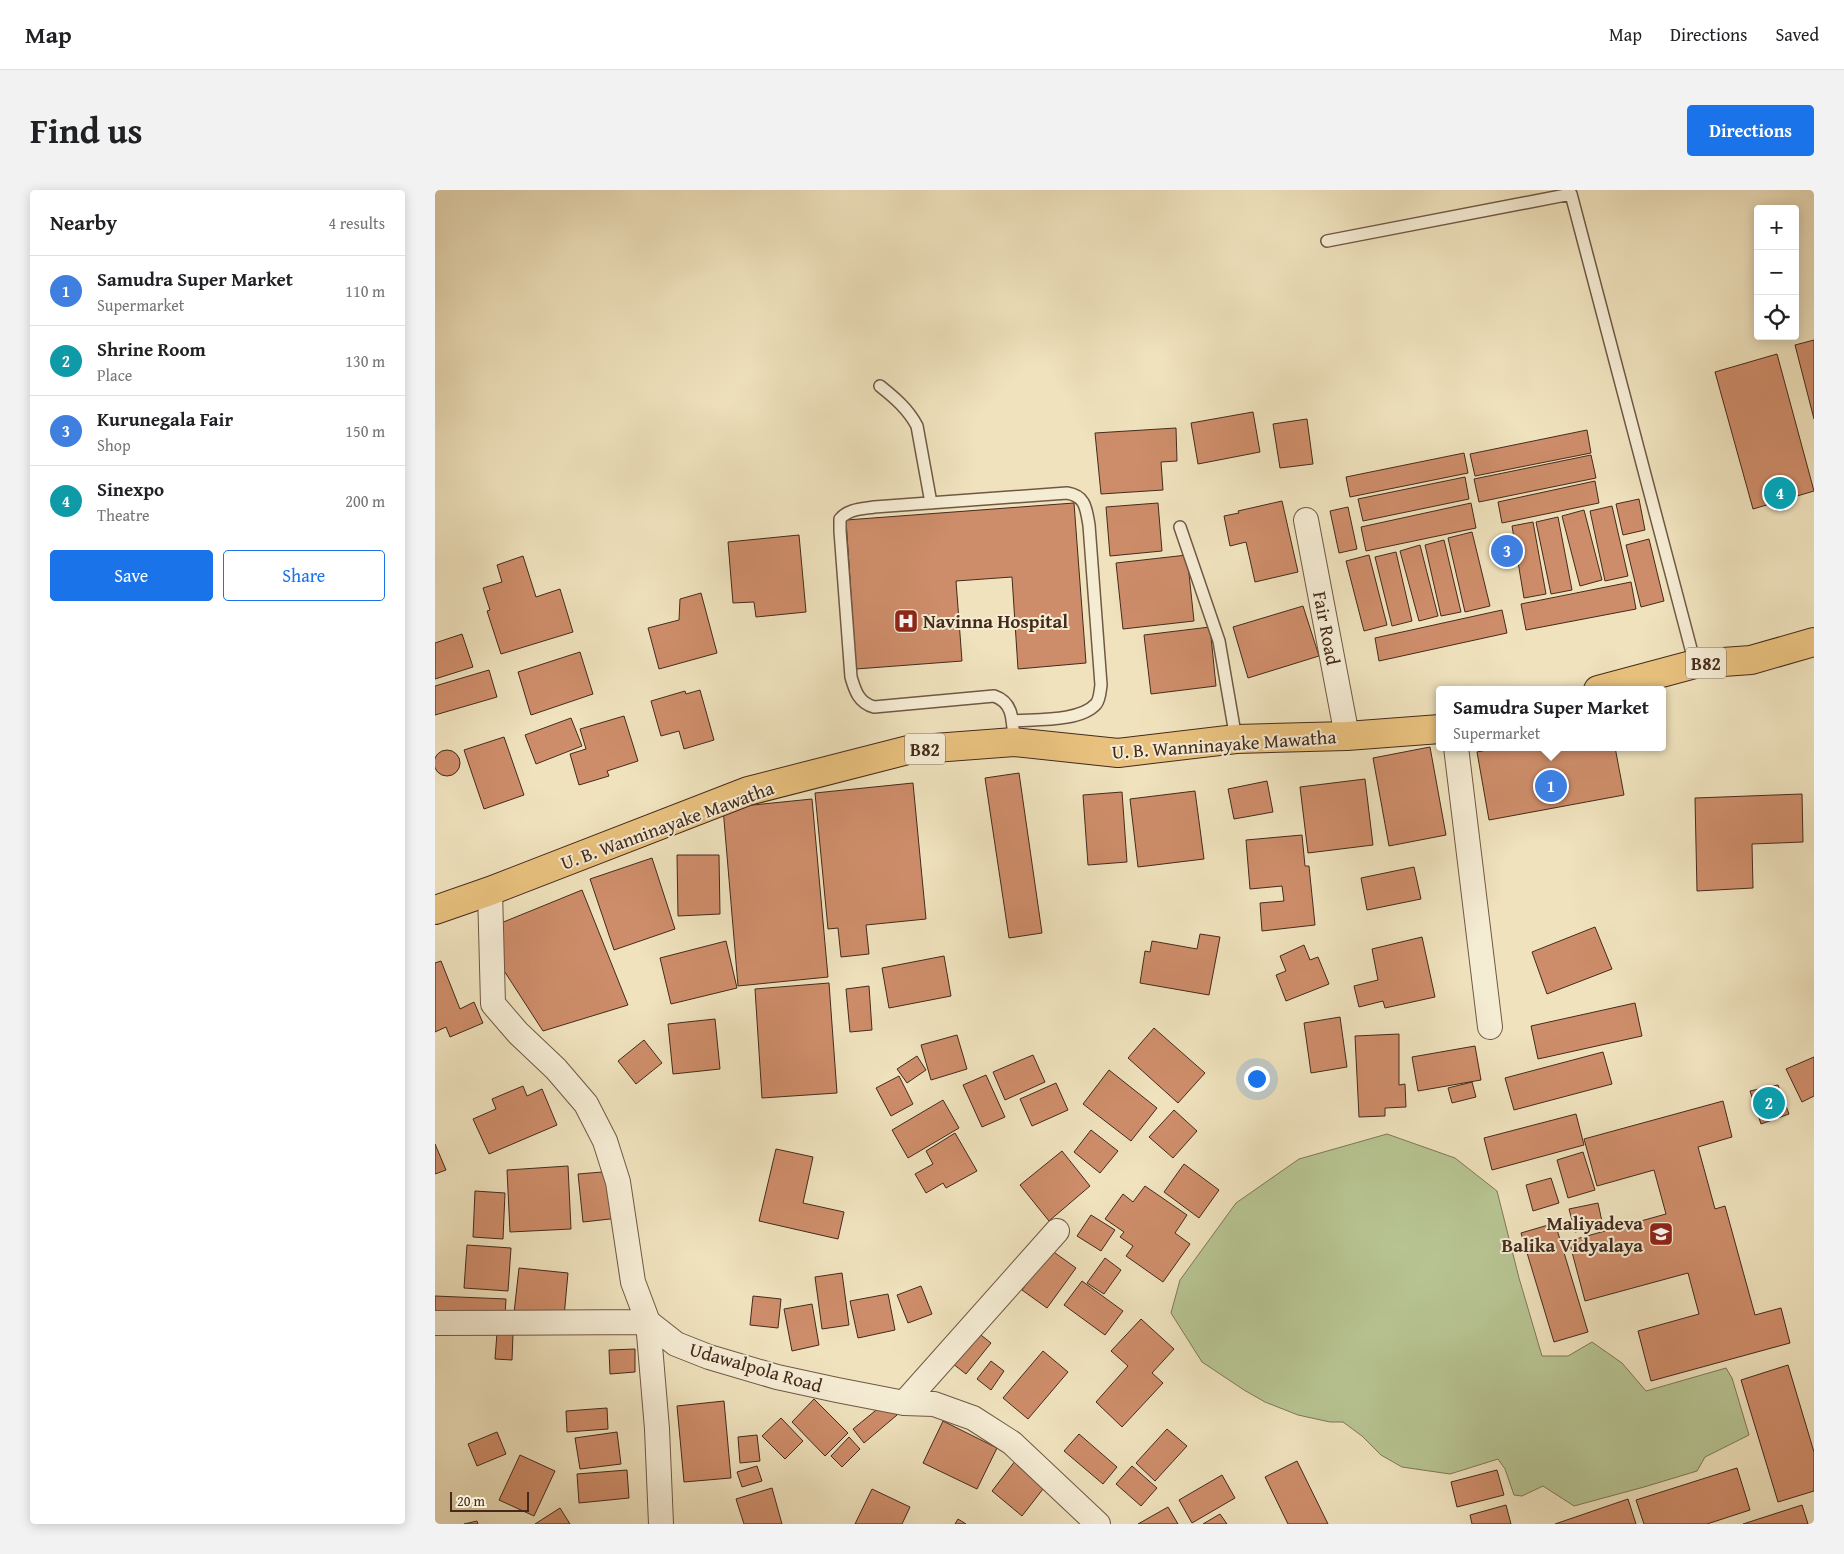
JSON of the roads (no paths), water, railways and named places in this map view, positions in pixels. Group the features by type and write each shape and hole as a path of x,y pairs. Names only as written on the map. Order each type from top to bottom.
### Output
{"main road":[{"name":"B82","path":"1613,686 1695,664 1751,660 1814,642"},
{"name":"U. B. Wanninayake Mawatha","path":"435,910 490,892 748,791 908,750 1013,732 1118,753 1236,740 1347,736 1436,729"}],"street":[{"name":"Fair Road","path":"1306,520 1347,736"},
{"path":"1456,751 1490,1027"},
{"path":"490,892 493,1004 518,1033 557,1069 586,1104 605,1141 618,1182 633,1282 648,1322 657,1430 660,1524"},
{"path":"904,1403 1057,1231"},
{"path":"435,1324 648,1322"},
{"name":"Udawalpola Road","path":"648,1322 676,1344 709,1357 777,1377 904,1403 934,1404 973,1418 1012,1443 1097,1524"}],"lane":[{"path":"1327,241 1571,194 1695,664"},
{"path":"880,386 898,400 917,426 931,503"},
{"path":"1067,493 1076,494 1081,499 1086,508 1101,685 1097,703 1077,715 1013,732 1008,705 1003,699 994,696 874,707 867,705 856,693 851,677 840,519 844,514 853,510 1067,493"},
{"path":"1180,527 1219,641 1236,740"}],"place":[{"name":"Sinexpo","path":"1780,493"},
{"name":"Kurunegala Fair","path":"1507,551"},
{"name":"Navinna Hospital","path":"906,621"},
{"name":"Samudra Super Market","path":"1551,786"},
{"name":"Shrine Room","path":"1769,1103"},
{"name":"Maliyadeva Balika Vidyalaya","path":"1661,1234"}]}
